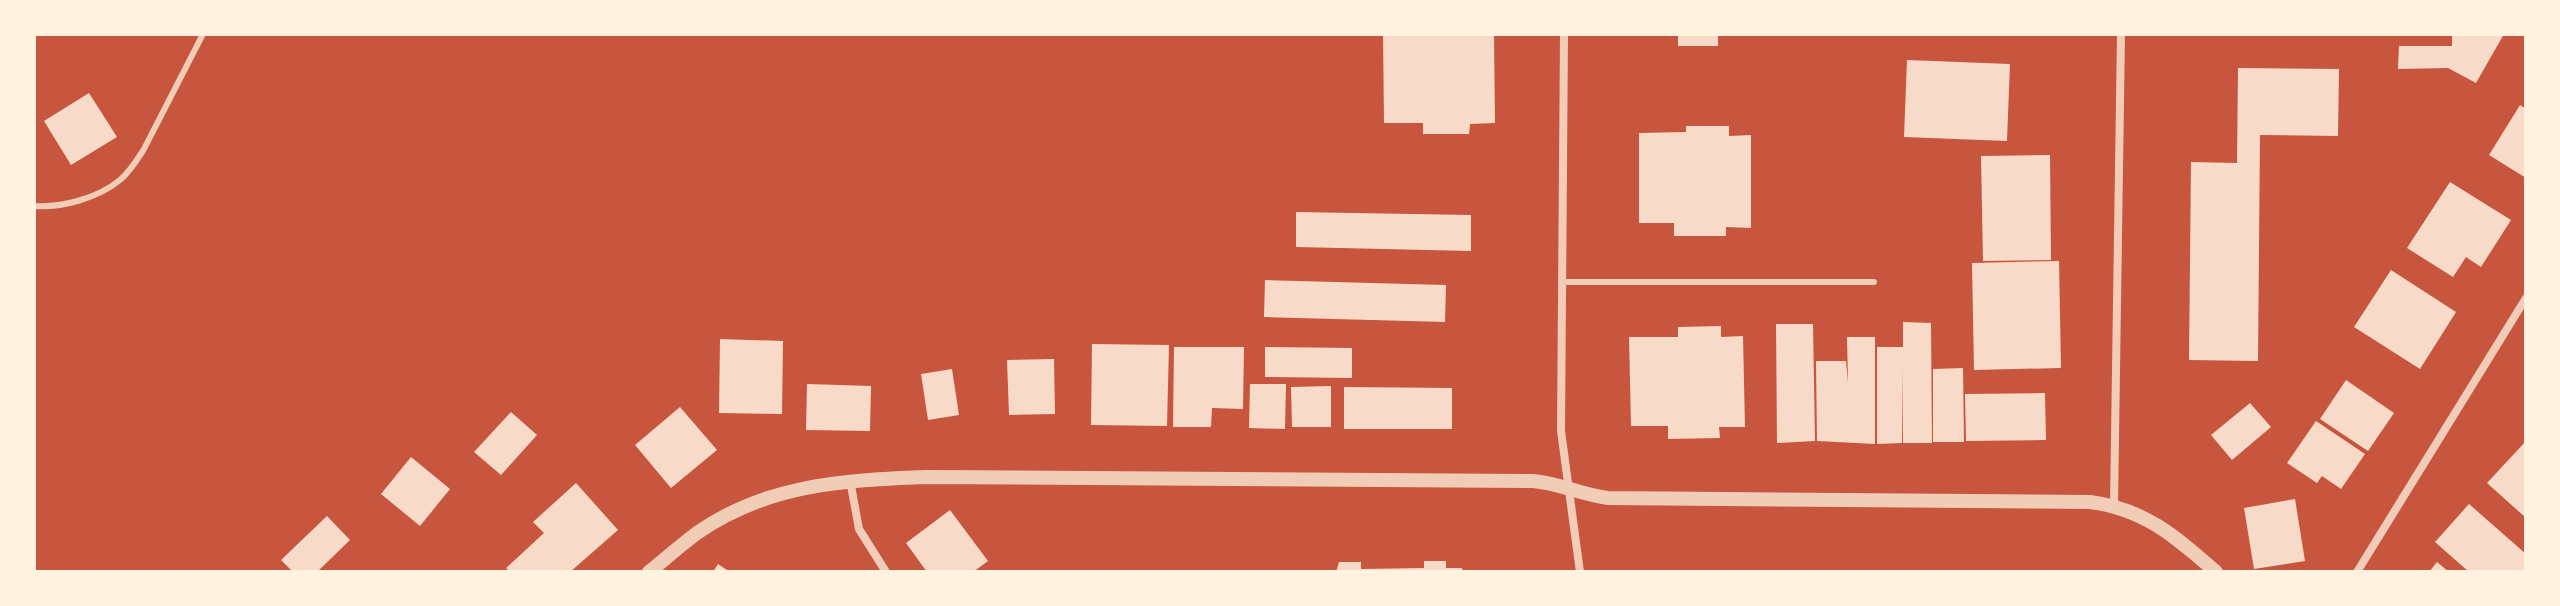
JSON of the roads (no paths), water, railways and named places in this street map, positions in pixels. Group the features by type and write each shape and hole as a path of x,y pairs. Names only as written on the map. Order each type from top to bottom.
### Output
{"street":[{"path":"1564,34 1561,431 1580,572"},
{"path":"2114,505 2121,34"},
{"path":"2357,572 2526,298"},
{"path":"649,572 699,532 751,504 798,488 850,479 927,477 1507,481 1549,482 1580,493 1608,498 2060,500 2114,505 2168,530 2216,572"},
{"path":"850,479 859,529 886,572"}],"lane":[{"path":"34,206 70,203 96,194 119,181 133,167 203,34"},
{"path":"1562,282 1874,282"}]}
